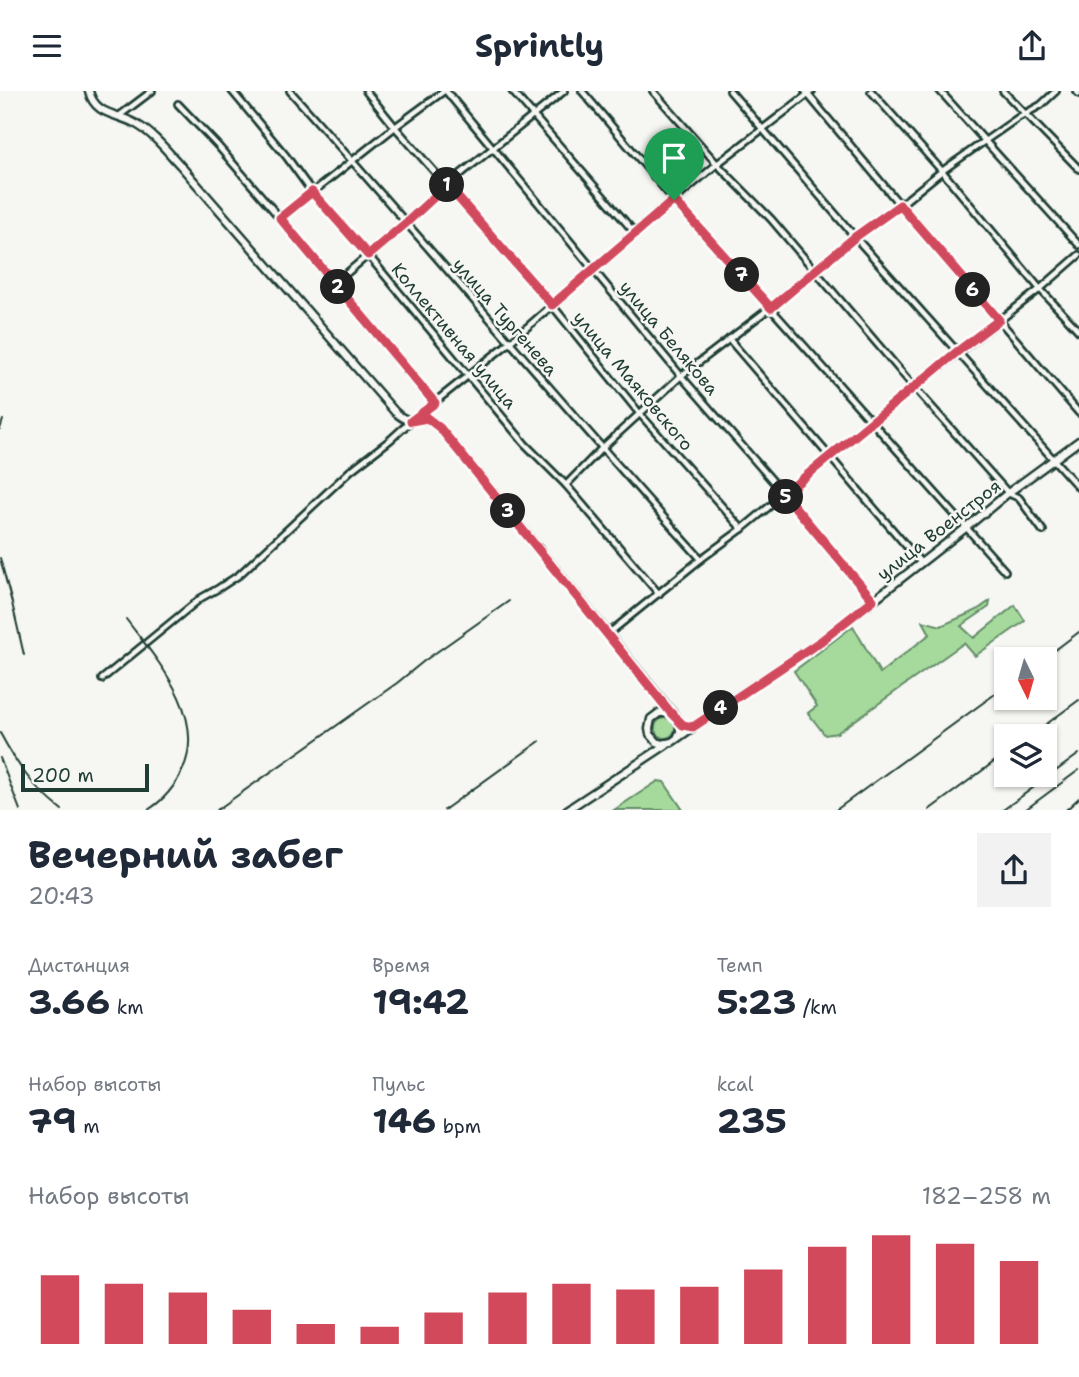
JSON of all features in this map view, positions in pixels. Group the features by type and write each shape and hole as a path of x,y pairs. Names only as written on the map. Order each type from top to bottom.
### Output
{"street":[{"path":"89,91 96,106 136,123 180,165 404,420 427,418 440,428 671,713 680,722 693,727"},
{"path":"119,117 152,91"},
{"name":"Коллективная улица","path":"232,91 312,192 368,255 525,444 566,485 659,594"},
{"name":"улица Тургенева","path":"290,91 601,449 701,559"},
{"name":"улица Маяковского","path":"366,91 552,305 640,414 742,529"},
{"path":"280,218 445,91"},
{"name":"улица Белякова","path":"445,91 681,376 873,600"},
{"path":"512,91 635,233"},
{"path":"334,283 447,185 564,91"},
{"path":"582,91 674,200 1005,571"},
{"path":"653,91 717,165 771,219 914,387 1009,493 1019,498 1043,531"},
{"path":"730,91 855,237 1079,488"},
{"path":"871,91 1079,331"},
{"path":"940,91 1079,245"},
{"path":"1003,91 1079,169"},
{"path":"566,485 681,376 771,308 855,237 942,171 1019,117 1041,105 1056,91"},
{"path":"102,679 201,598 239,575 350,471 509,343 674,200 808,92 900,205 1079,413"},
{"path":"178,104 280,218 435,403"},
{"path":"608,635 1079,255"},
{"path":"729,339 921,563"},
{"name":"улица Военстроя","path":"678,736 821,641 1079,441"},
{"path":"659,698 659,713"},
{"path":"657,750 649,724 659,713 671,713"},
{"path":"567,810 672,742 678,736 680,722"},
{"path":"653,738 667,744"}],"green space":[{"path":"990,601 989,607 961,626 974,638 1015,605 1025,621 975,656 964,643 837,733 825,735 808,713 817,706 794,671 853,626 880,673 930,634 923,621 941,626 977,610"},
{"path":"661,718 669,718 675,728 669,738 661,738 655,732 655,724"},
{"path":"658,781 664,782 683,810 614,810"}],"railway":[{"path":"0,429 3,420"},
{"path":"0,558 24,655"},
{"path":"217,810 509,601"},
{"path":"126,619 175,689 188,728 189,749 180,776 164,797 148,810"},
{"path":"1057,649 1079,632"},
{"path":"836,810 994,695"},
{"path":"1047,724 1079,700"},
{"path":"0,733 27,775 62,810"},
{"path":"444,810 540,741"},
{"path":"1003,810 1079,754"},
{"path":"0,758 20,810"},
{"path":"929,810 994,762"},
{"path":"1025,810 1079,770"},
{"path":"1066,810 1079,798"}],"route":[{"path":"447,185 552,305 674,200 771,308 855,237 900,205 999,320 784,494 873,600 821,641 693,727 683,725 671,713 440,428 427,418 411,421 435,403 280,218 312,192 368,255 447,185"}]}
